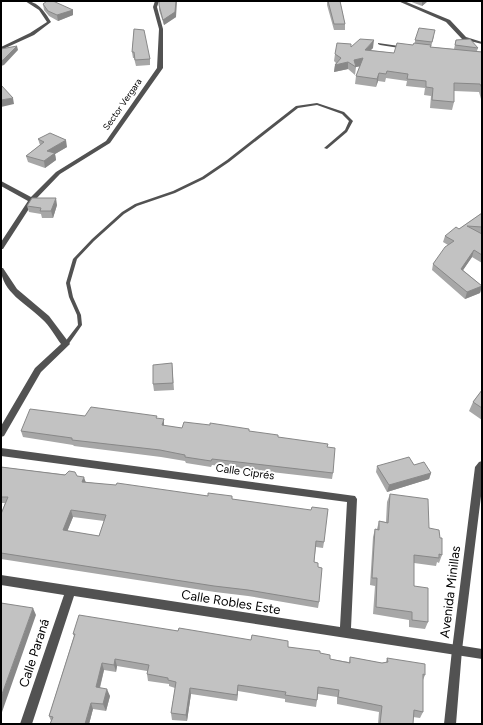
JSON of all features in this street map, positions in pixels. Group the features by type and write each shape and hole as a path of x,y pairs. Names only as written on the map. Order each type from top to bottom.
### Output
{"street":[{"path":"1,50 20,38 39,32 49,22 41,9 27,1"},
{"name":"Sector Vergara","path":"1,247 32,200 58,173 108,142 160,68 161,29 155,7 157,1"},
{"path":"400,1 448,21 464,38 482,43"},
{"path":"380,44 411,48"},
{"path":"1,183 32,200"},
{"path":"1,270 14,291 46,318 66,344 38,370 1,434"},
{"name":"Calle Ciprés","path":"1,452 352,499 345,633"},
{"name":"Avenida Minillas","path":"450,724 457,650 480,467 482,465"},
{"name":"Calle Robles Este","path":"1,580 482,654"},
{"name":"Calle Paraná","path":"26,724 70,591"}],"lane":[{"path":"66,344 80,325 79,315 71,297 68,283 75,259 93,240 123,213 136,205 174,192 203,178 228,161 297,107 317,104 343,113 351,121 346,130 326,148"}],"building":[{"path":"47,1 53,1 73,10 57,15 48,11 43,4"},
{"path":"159,1 176,1 175,12 163,20 159,5"},
{"path":"328,1 340,1 345,24 334,24"},
{"path":"419,28 435,30 432,42 415,40"},
{"path":"134,29 144,30 150,59 135,60 134,52 132,52"},
{"path":"360,39 374,40 365,50 394,53 397,43 413,45 414,43 431,45 430,47 482,52 482,88 480,84 454,83 454,102 432,100 433,88 426,87 426,81 407,79 408,74 387,71 386,74 379,73 377,79 356,76 363,58 354,60 356,67 348,62 335,65 341,58 335,54 337,43 351,44 351,47"},
{"path":"470,39 478,48 455,45 456,40"},
{"path":"17,46 3,60 1,61 1,49"},
{"path":"1,85 13,98 1,100"},
{"path":"50,133 66,140 47,151 55,153 44,161 26,156 44,142 38,139"},
{"path":"32,198 56,198 51,211 40,211 41,208 27,206"},
{"path":"482,213 482,227 467,226 482,234 482,255 474,250 461,269 482,286 467,292 433,264 445,247 454,241 445,236 456,227 459,229"},
{"path":"172,363 173,383 153,384 153,365"},
{"path":"482,390 482,408 473,402"},
{"path":"91,407 157,416 156,418 164,419 162,425 182,428 184,422 210,425 210,423 249,429 249,431 278,435 278,437 328,444 327,447 335,448 333,473 212,459 211,461 185,457 185,455 160,450 72,440 72,438 21,431 30,409 85,416"},
{"path":"409,457 414,465 424,462 431,473 389,485 377,466"},
{"path":"1,467 65,475 69,471 75,472 77,476 84,477 82,482 116,485 117,483 208,496 208,493 232,496 232,499 311,510 312,507 328,509 324,542 316,541 314,562 318,563 318,567 322,568 319,602 1,553 1,514 8,497 1,497","holes":["71,510 106,515 99,536 63,530"]},
{"path":"390,494 428,499 429,528 439,530 440,538 442,538 442,555 439,554 439,558 414,555 414,586 428,588 428,622 412,620 412,612 376,607 377,578 372,578 375,529 379,530 379,521 388,523"},
{"path":"1,603 33,608 1,697"},
{"path":"79,615 178,631 179,628 251,640 252,635 288,641 288,647 320,651 320,653 330,655 330,659 350,663 350,657 382,663 388,662 387,658 425,664 425,675 423,674 423,712 414,710 413,724 380,724 382,706 338,697 339,690 318,687 317,700 285,695 286,692 238,685 237,695 190,688 186,715 171,713 176,682 168,680 168,678 147,674 149,665 115,659 114,665 102,663 96,687 107,689 103,704 91,703 85,724 50,724 53,717 49,716 75,634 73,634"}]}
